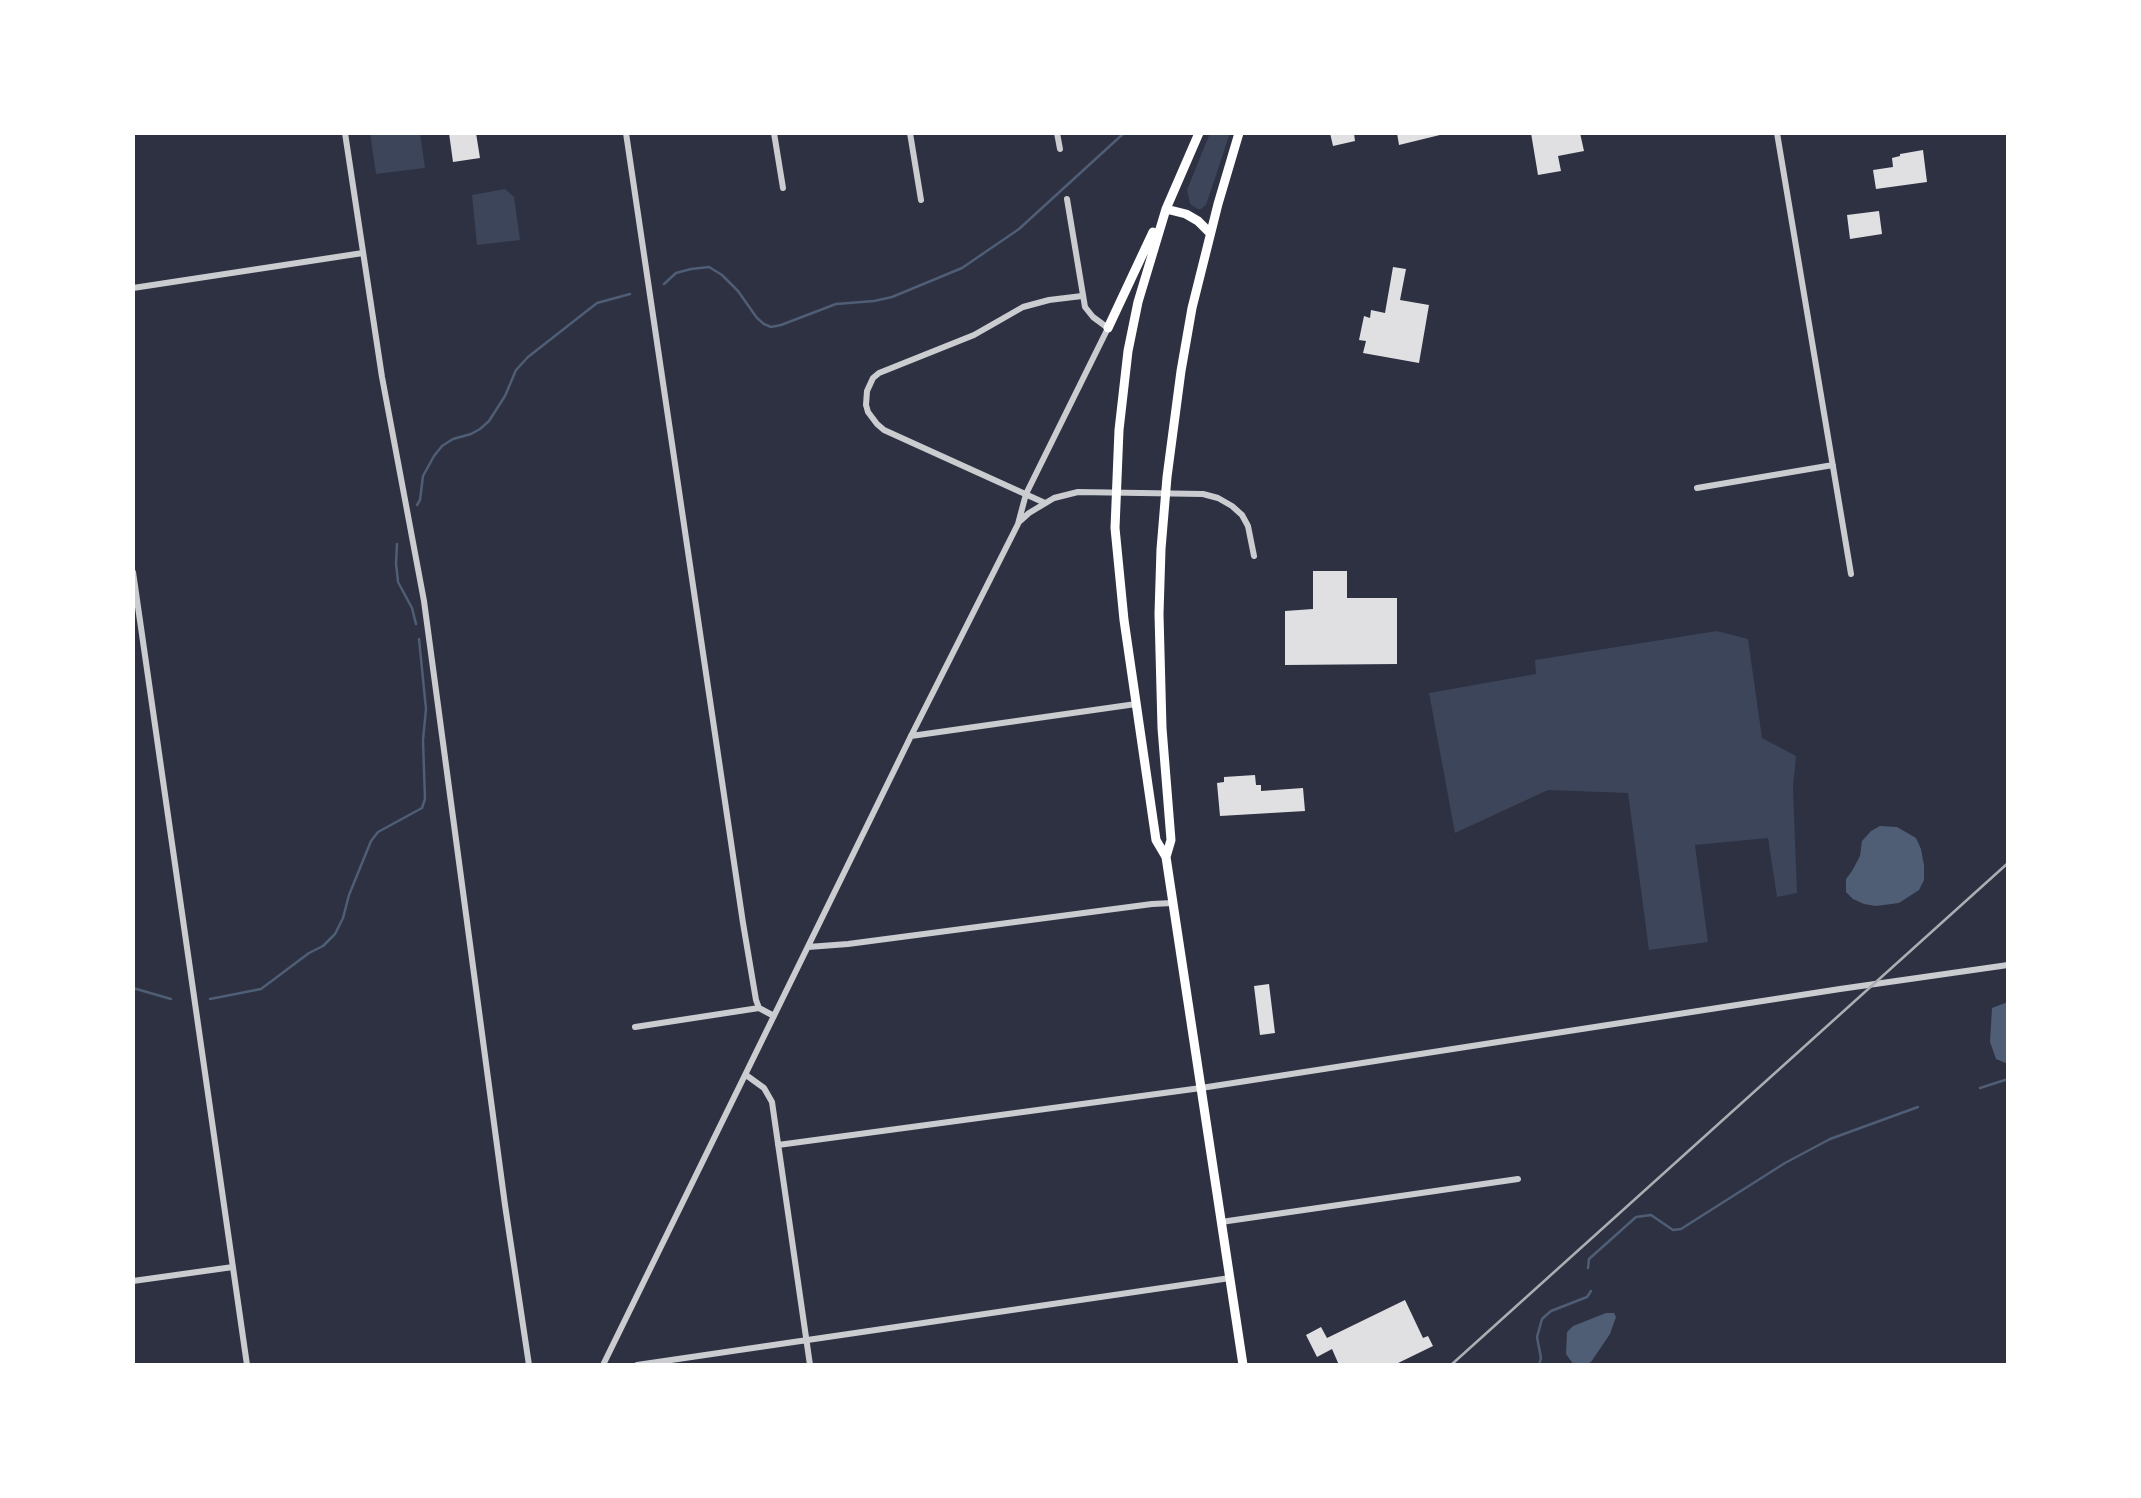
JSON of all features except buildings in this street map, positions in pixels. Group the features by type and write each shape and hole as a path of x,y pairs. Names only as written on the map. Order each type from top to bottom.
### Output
{"main road":[{"path":"1108,328 1166,209 1199,133"},
{"path":"1166,857 1171,840 1162,728 1160,614 1166,492 1192,308 1239,133"},
{"path":"1166,209 1186,214 1210,233"},
{"path":"1166,209 1149,261 1128,351 1115,492 1118,570 1156,840 1166,857 1243,1365"}],"street":[{"path":"345,133 382,377 424,601 529,1365"},
{"path":"626,133 724,798 759,1008"},
{"path":"775,133 783,188"},
{"path":"910,133 920,200"},
{"path":"1057,133 1060,149"},
{"path":"1777,133 1851,574"},
{"path":"603,1365 911,736 1018,524 1026,494 1108,328 1088,313 1082,296 1067,200"},
{"path":"133,288 363,253"},
{"path":"1045,503 884,430 868,412 867,391 873,378 879,373 974,335 1023,307 1049,300 1082,296"},
{"path":"1697,488 1833,465"},
{"path":"1018,524 1054,498 1078,492 1203,494 1218,498 1242,515 1248,526 1254,556"},
{"path":"133,572 247,1365"},
{"path":"911,736 1136,704"},
{"path":"808,947 861,943 1173,903"},
{"path":"778,1145 1201,1088 2008,965"},
{"path":"635,1027 759,1008 774,1016"},
{"path":"746,1075 764,1088 772,1102 810,1365"},
{"path":"1222,1222 1518,1179"},
{"path":"133,1281 233,1267"},
{"path":"637,1365 1230,1278"}],"shaded area":[{"path":"370,133 420,133 425,168 376,174"},
{"path":"1210,133 1230,133 1206,205 1198,209 1190,204 1187,190"},
{"path":"505,189 514,197 520,240 477,245 472,195"},
{"path":"1717,631 1748,639 1762,738 1796,756 1793,788 1797,893 1777,897 1768,838 1695,845 1708,942 1649,950 1628,793 1548,790 1455,833 1429,693 1536,674 1535,660"},
{"path":"1880,826 1897,827 1916,838 1921,849 1924,880 1919,890 1899,903 1876,906 1853,899 1846,892 1846,879 1860,856 1862,841"},
{"path":"2008,1002 2008,1064 1996,1059 1990,1042 1992,1008"},
{"path":"1606,1313 1614,1313 1616,1317 1610,1334 1591,1362 1574,1365 1566,1354 1567,1332 1573,1326"}],"waterway":[{"path":"664,284 676,273 709,267 722,275 738,291 757,318 771,327 836,304 892,297 962,268 1019,229 1124,133"},
{"path":"417,505 423,476 434,456 442,446 453,439 471,434 489,421 505,396 516,370 528,357 597,303 630,294"},
{"path":"397,544 398,582 412,608 416,624"},
{"path":"210,999 261,989 309,953 323,946 335,934 343,918 349,895 371,841 378,832 422,808 425,799 423,740 426,709 419,639"},
{"path":"133,988 171,999"},
{"path":"1980,1088 2008,1079"},
{"path":"1588,1268 1589,1259 1636,1217 1651,1215 1673,1230 1681,1229 1785,1163 1830,1139 1918,1107"},
{"path":"1539,1365 1541,1358 1537,1337 1542,1319 1551,1311 1587,1297 1591,1291"}],"railway":[{"path":"1451,1365 2008,863"}]}
